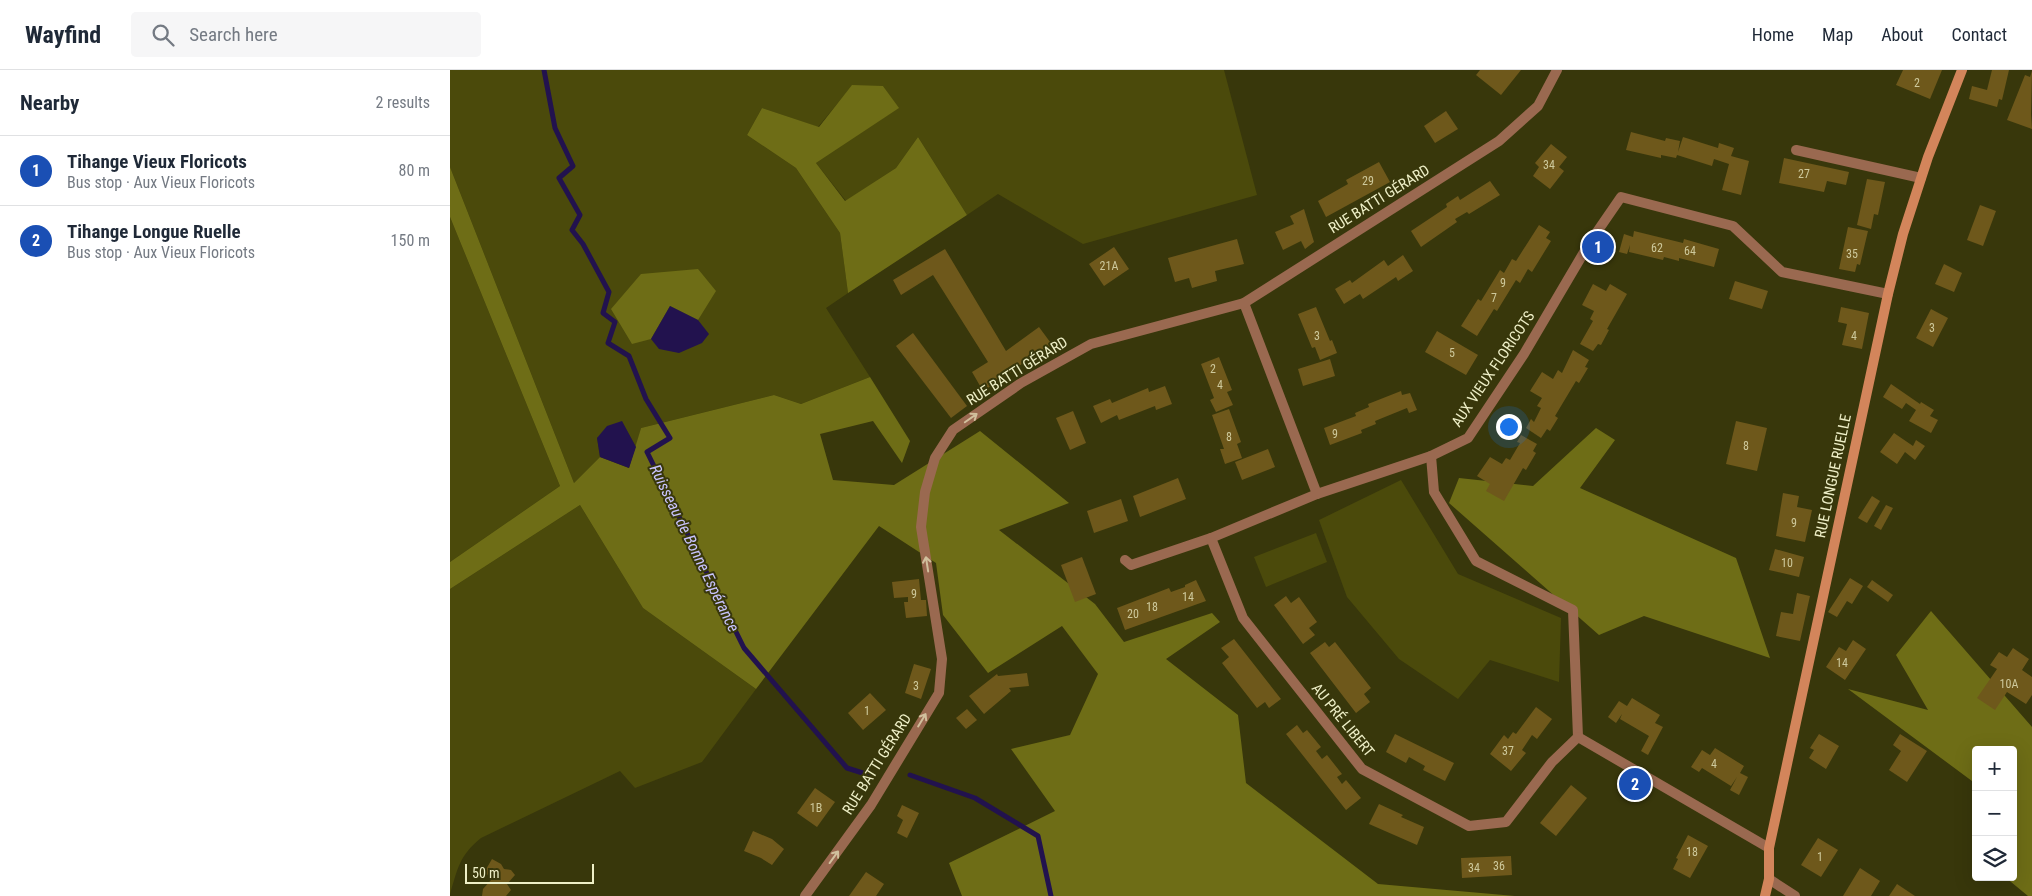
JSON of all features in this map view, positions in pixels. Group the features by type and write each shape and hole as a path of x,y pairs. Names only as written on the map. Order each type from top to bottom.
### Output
{"street":[{"name":"RUE BATTI GÉRARD","path":"805,896 872,805 938,693 942,659 921,527 925,492 935,458 953,430 1021,383 1091,344 1244,303 1499,141 1538,106 1557,70"},
{"name":"RUE LONGUE RUELLE","path":"1765,896 1768,879 1769,848 1888,294 1903,234 1921,178 1962,70"},
{"path":"1796,150 1921,178"},
{"name":"AUX VIEUX FLORICOTS","path":"1431,456 1468,438 1524,354 1590,242 1621,197 1733,226 1782,272 1888,294"},
{"path":"1244,303 1317,494"},
{"path":"1125,560 1131,566 1210,538 1317,494 1431,456 1434,492 1476,561 1573,610 1578,737 1769,848"},
{"name":"AU PRÉ LIBERT","path":"1210,538 1243,618 1362,769 1469,826 1506,822 1552,762 1578,737"},
{"path":"1768,879 1795,896"}],"shaded area":[{"path":"450,70 1224,70 1257,195 1083,244 998,194 967,215 918,137 896,168 846,201 816,163 898,108 883,86 852,86 818,127 762,108 747,135 796,168 840,233 848,293 826,308 870,377 801,404 774,395 641,428 636,447 622,422 597,438 600,457 574,483 450,167"},
{"path":"852,85 883,86 899,108 816,163 845,201 896,168 918,137 967,215 848,293 840,233 796,168 747,135 762,108 819,127"},
{"path":"450,167 574,483 600,457 629,468 641,428 774,395 801,404 870,377 910,441 902,463 873,421 820,434 833,480 894,485 980,431 1069,503 999,530 1095,604 1124,642 1212,613 1220,622 1166,659 1238,715 1246,783 1378,884 1515,896 962,896 949,863 1055,811 1011,749 1070,735 1098,674 1062,626 988,673 943,615 936,563 879,526 756,689 643,608 580,505 450,589 450,562 560,486 450,217"},
{"path":"450,217 560,486 450,562"},
{"path":"698,269 716,291 698,320 670,306 651,339 632,344 611,309 641,274"},
{"path":"670,306 698,320 709,334 702,343 679,353 659,349 651,339"},
{"path":"622,421 636,447 629,468 600,457 597,438 607,426"},
{"path":"1596,428 1615,440 1580,488 1736,558 1770,658 1644,616 1599,635 1449,503 1459,478 1533,486"},
{"path":"1401,480 1458,574 1561,618 1559,682 1490,660 1458,699 1399,659 1347,597 1319,520"},
{"path":"580,505 643,608 756,689 702,762 635,788 620,771 481,838 468,851 460,863 450,894 450,589"},
{"path":"1316,533 1327,562 1266,587 1254,557"},
{"path":"1931,611 2032,727 2032,896 2028,896 2010,881 2017,881 2017,746 1972,746 1972,781 1848,689 1928,710 1896,655"}],"building":[{"path":"1480,70 1521,70 1501,95 1476,75"},
{"path":"1903,70 1942,70 1930,99 1896,85"},
{"path":"1992,70 2009,70 2002,100 1999,99 1997,107 1969,99 1972,86 1987,90"},
{"path":"2032,71 2032,129 2007,120 2025,75 2030,77"},
{"path":"1446,111 1458,129 1435,143 1424,126"},
{"path":"1631,132 1665,141 1666,138 1680,141 1678,152 1683,137 1718,148 1719,143 1734,148 1731,156 1749,161 1741,195 1722,190 1729,164 1714,159 1712,166 1677,155 1676,158 1661,155 1661,158 1626,150"},
{"path":"1551,144 1567,157 1559,167 1564,171 1550,189 1533,176 1539,167 1535,163"},
{"path":"1784,158 1849,172 1846,185 1827,181 1824,192 1779,183"},
{"path":"1379,162 1390,182 1326,217 1318,201 1348,184 1346,180"},
{"path":"1867,179 1885,182 1878,215 1874,214 1871,229 1857,225"},
{"path":"1490,181 1500,195 1469,214 1467,212 1455,219 1457,222 1421,247 1411,231 1447,207 1446,204 1458,196 1460,200"},
{"path":"1980,205 1996,211 1983,246 1967,240"},
{"path":"1304,209 1314,242 1305,249 1301,241 1283,250 1275,232 1294,224 1290,216"},
{"path":"1539,225 1550,232 1546,238 1551,241 1532,272 1528,269 1520,283 1516,280 1497,311 1494,309 1477,336 1461,326 1478,299 1481,301 1500,270 1504,273 1512,259 1516,261"},
{"path":"1848,227 1868,231 1860,265 1857,264 1855,272 1839,269"},
{"path":"1634,231 1683,243 1684,239 1719,249 1714,267 1679,258 1679,261 1664,257 1663,260 1629,252 1630,245 1627,254 1619,252 1624,234 1633,237"},
{"path":"1237,239 1244,264 1215,271 1217,281 1192,288 1189,278 1175,282 1168,258"},
{"path":"1114,247 1129,269 1104,286 1089,264"},
{"path":"945,249 1006,351 1039,327 1053,346 1041,356 1038,352 983,391 972,372 988,362 933,275 901,295 893,280"},
{"path":"1403,255 1413,271 1398,281 1396,277 1363,299 1360,294 1344,304 1335,289 1350,280 1352,283 1384,260 1388,266"},
{"path":"1944,264 1962,273 1954,292 1935,284"},
{"path":"1735,281 1768,291 1762,309 1729,299"},
{"path":"1593,284 1606,291 1610,284 1627,294 1607,329 1609,330 1601,345 1598,344 1593,351 1580,344 1593,321 1590,319 1594,311 1582,305"},
{"path":"1316,307 1337,353 1320,360 1315,347 1312,348 1298,314"},
{"path":"1841,307 1869,313 1862,349 1842,345 1847,324 1838,322"},
{"path":"1931,309 1948,318 1933,347 1916,338"},
{"path":"1437,331 1478,355 1466,375 1425,352"},
{"path":"913,333 967,406 951,418 896,346"},
{"path":"1573,350 1589,360 1585,367 1588,368 1579,383 1576,381 1555,416 1558,418 1550,431 1547,429 1541,438 1526,428 1531,419 1534,422 1541,408 1537,406 1542,398 1530,391 1542,372 1553,379 1558,370 1562,373"},
{"path":"1219,357 1232,390 1227,392 1233,405 1216,412 1210,400 1214,398 1201,364"},
{"path":"1330,359 1335,376 1303,386 1298,369"},
{"path":"1891,384 1920,404 1921,402 1934,410 1930,416 1938,420 1931,433 1909,421 1916,410 1906,403 1902,409 1883,397"},
{"path":"1165,386 1172,404 1156,410 1155,406 1119,420 1117,415 1101,423 1093,406 1110,399 1112,403 1148,388 1149,392"},
{"path":"1401,391 1402,395 1410,393 1417,410 1409,413 1407,408 1375,421 1376,424 1361,430 1362,433 1330,445 1324,428 1356,416 1355,413 1369,407 1368,404"},
{"path":"1229,409 1241,442 1237,444 1242,458 1225,464 1220,449 1224,449 1212,415"},
{"path":"1073,411 1086,443 1070,450 1056,418"},
{"path":"1736,421 1767,428 1757,471 1726,464"},
{"path":"1894,433 1913,446 1916,440 1925,446 1915,460 1905,452 1897,464 1880,452"},
{"path":"1521,435 1537,444 1533,451 1536,453 1526,470 1523,468 1504,501 1486,491 1490,484 1477,476 1490,457 1502,464 1506,458 1510,460 1520,443 1517,442"},
{"path":"1268,449 1275,467 1242,480 1235,462"},
{"path":"1178,478 1186,499 1140,517 1133,496"},
{"path":"1783,493 1799,496 1797,507 1812,510 1805,542 1776,536"},
{"path":"1872,496 1880,501 1867,523 1858,518"},
{"path":"1121,499 1128,521 1094,533 1087,511"},
{"path":"1886,505 1893,508 1881,530 1874,526"},
{"path":"1775,549 1804,557 1799,577 1769,570"},
{"path":"1082,557 1096,594 1075,602 1061,565"},
{"path":"1850,578 1863,586 1852,604 1847,601 1837,617 1828,612"},
{"path":"919,579 921,600 926,600 927,616 906,618 904,602 908,602 908,597 894,598 892,582"},
{"path":"1196,580 1206,601 1125,630 1117,608 1169,588 1171,592 1185,587 1185,585"},
{"path":"1872,580 1893,595 1888,602 1867,587"},
{"path":"1797,593 1810,596 1800,641 1776,636 1781,612 1793,614"},
{"path":"1286,596 1291,603 1299,597 1317,622 1309,628 1315,635 1303,644 1274,605"},
{"path":"1234,639 1281,699 1269,708 1265,702 1257,708 1222,663 1229,657 1221,648"},
{"path":"1853,640 1866,649 1845,680 1826,667 1839,647 1846,651"},
{"path":"1325,642 1329,647 1335,642 1371,688 1364,694 1370,702 1356,713 1310,653"},
{"path":"2013,648 2029,659 2022,670 2032,677 2032,695 2026,704 2007,692 1995,710 1977,698 1997,669 1990,665 1999,652 2007,657"},
{"path":"914,664 931,669 921,699 905,693"},
{"path":"1027,673 1029,686 1009,688 1011,691 984,714 969,696 997,674 998,676"},
{"path":"870,693 886,710 863,730 848,713"},
{"path":"1632,698 1660,715 1655,723 1663,727 1648,755 1641,751 1649,736 1620,719 1622,714 1616,723 1608,717 1619,701 1627,706"},
{"path":"1536,707 1552,719 1537,739 1532,735 1522,750 1526,753 1511,771 1490,754 1504,735 1508,739 1513,732 1516,734"},
{"path":"967,709 977,720 966,729 956,718"},
{"path":"1297,725 1303,733 1307,730 1321,747 1316,751 1322,759 1327,755 1342,774 1337,777 1342,784 1346,780 1361,798 1346,810 1286,734"},
{"path":"1395,734 1454,763 1445,781 1423,770 1425,766 1409,757 1406,763 1386,752"},
{"path":"1819,734 1839,746 1826,769 1809,758 1814,750 1810,748"},
{"path":"1900,734 1927,751 1907,782 1889,770 1901,751 1893,745"},
{"path":"1715,748 1744,766 1740,773 1748,777 1739,795 1730,790 1737,777 1731,786 1702,768 1699,772 1691,767 1702,750 1710,755"},
{"path":"1571,785 1587,798 1556,836 1540,823"},
{"path":"815,788 835,802 817,827 797,813"},
{"path":"1379,804 1403,815 1401,817 1424,827 1417,845 1369,824"},
{"path":"902,805 919,813 907,838 897,833 903,820 897,816"},
{"path":"753,831 772,839 784,849 772,865 744,851"},
{"path":"1688,835 1708,846 1690,878 1673,869 1678,859 1676,858"},
{"path":"1818,838 1838,850 1821,877 1801,865"},
{"path":"1511,856 1512,875 1462,878 1461,858"},
{"path":"492,859 501,864 504,869 511,870 515,875 507,884 511,890 506,896 482,896 483,889 491,880 485,871"},
{"path":"1860,868 1880,881 1871,896 1843,896"},
{"path":"866,872 884,884 876,896 849,896"},
{"path":"1897,884 1915,896 1889,896"}],"waterway":[{"name":"Ruisseau de Bonne Espérance","path":"544,70 555,128 573,166 559,178 580,215 572,230 583,244 609,292 603,313 615,322 608,343 629,356 646,399 670,438 647,452 744,648 847,768 869,775"},
{"path":"910,775 975,798 1038,836 1051,896"}],"place":[{"name":"Tihange Vieux Floricots","path":"1598,247"},
{"name":"Tihange Longue Ruelle","path":"1635,784"}]}
